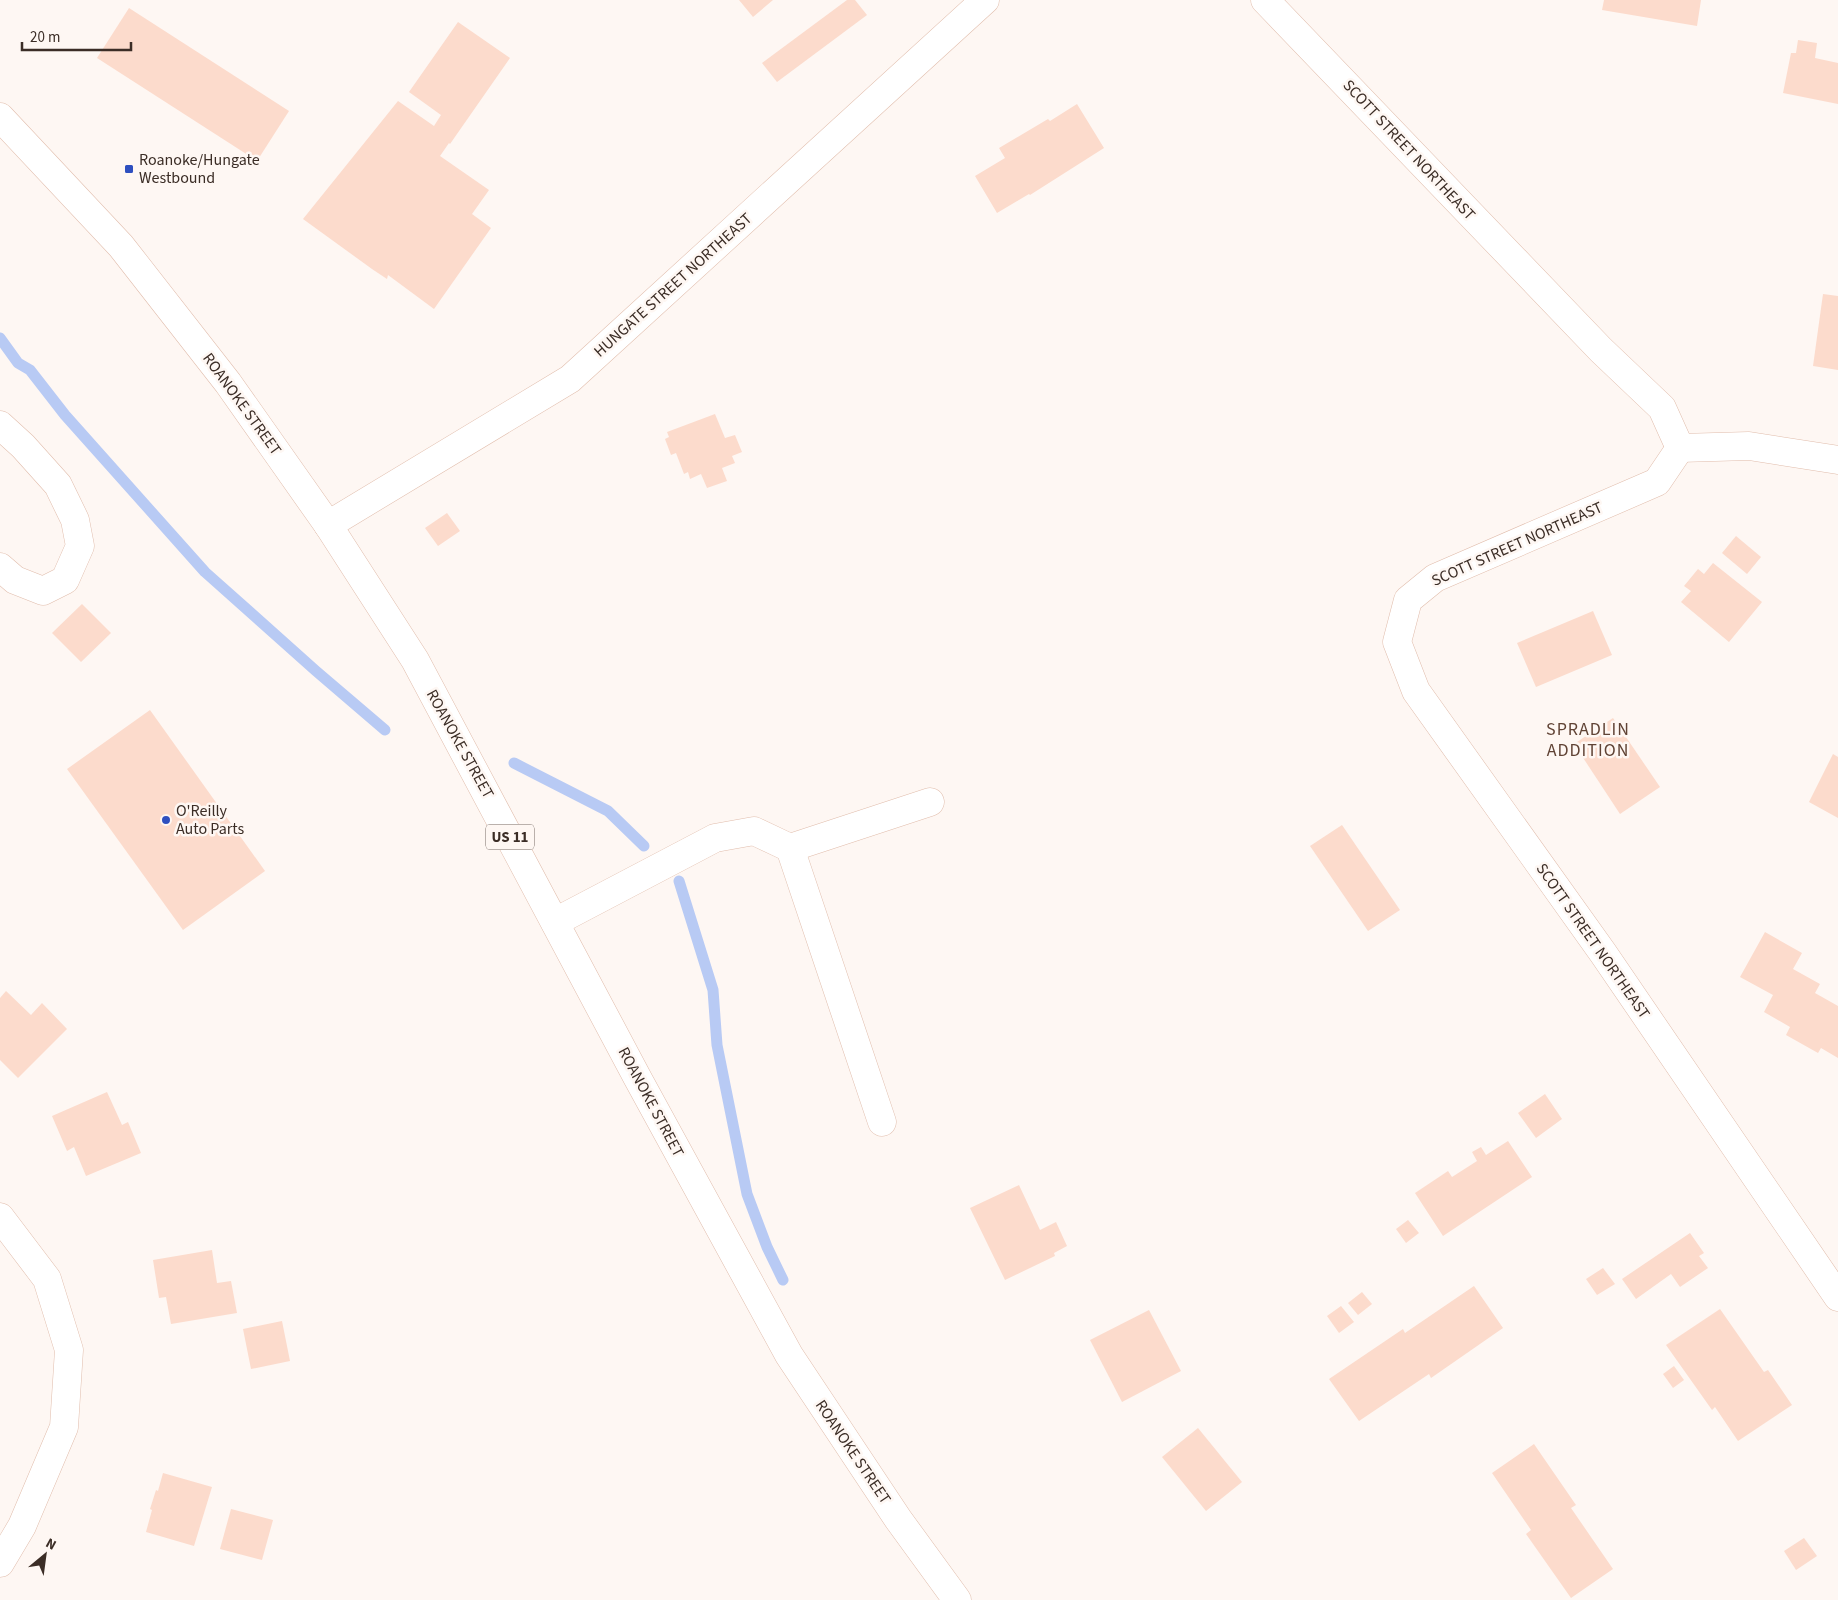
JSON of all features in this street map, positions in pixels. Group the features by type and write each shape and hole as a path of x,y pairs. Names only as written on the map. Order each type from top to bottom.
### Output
{"street":[{"name":"HUNGATE STREET NORTHEAST","path":"328,524 570,379 984,0"},
{"name":"SCOTT STREET NORTHEAST","path":"1264,0 1594,343 1662,408 1680,448 1657,482 1435,578 1408,600 1397,642 1416,691 1603,953 1838,1297"},
{"name":"ROANOKE STREET","path":"0,117 121,246 228,382 328,524 415,660 789,1355 898,1519 957,1600"},
{"path":"0,425 23,446 58,485 75,520 80,546 65,580 43,591 15,580 0,568"},
{"path":"1680,448 1749,446 1838,460"},
{"path":"555,922 715,838 754,831 790,848 930,802"},
{"path":"790,848 882,1122"},
{"path":"0,1217 47,1279 69,1350 64,1427 22,1526 0,1563"}],"building":[{"path":"739,0 773,0 753,17"},
{"path":"847,0 855,0 867,15 777,82 762,63"},
{"path":"1604,0 1701,0 1697,26 1602,10"},
{"path":"129,8 289,111 257,161 97,58"},
{"path":"458,22 510,58 440,156 489,190 472,214 491,228 434,309 388,275 387,279 372,269 303,219 398,101 434,126 441,115 409,92"},
{"path":"1798,40 1817,43 1815,58 1838,63 1838,104 1783,93 1791,53 1796,53"},
{"path":"1077,104 1104,148 1030,195 997,213 975,176 1005,158 999,148 1048,119 1050,121"},
{"path":"1823,294 1838,296 1838,370 1813,366"},
{"path":"715,414 725,438 735,435 742,452 732,456 735,463 722,468 727,481 707,488 701,474 690,479 688,472 684,474 676,453 671,455 665,439 669,437 667,432"},
{"path":"447,513 460,531 438,546 425,528"},
{"path":"1736,536 1761,557 1747,574 1722,553"},
{"path":"1713,563 1762,602 1729,642 1681,602 1691,591 1684,586 1698,569 1704,574"},
{"path":"82,604 111,633 81,662 52,633"},
{"path":"1593,611 1612,655 1536,687 1517,643"},
{"name":"O'Reilly Auto Parts","path":"150,710 265,871 183,930 67,769"},
{"path":"1613,718 1660,787 1620,814 1574,744"},
{"path":"1833,754 1838,757 1838,818 1809,802"},
{"path":"1342,825 1400,910 1368,931 1310,846"},
{"path":"1765,932 1802,953 1793,969 1820,984 1815,993 1838,1006 1838,1058 1821,1048 1818,1053 1786,1035 1790,1027 1764,1012 1773,995 1740,977"},
{"path":"6,991 31,1015 42,1003 67,1029 18,1078 0,1060 0,998"},
{"path":"107,1092 122,1125 128,1122 141,1153 86,1176 74,1147 67,1151 52,1116"},
{"path":"1545,1094 1562,1119 1536,1138 1518,1113"},
{"path":"1508,1141 1532,1177 1443,1236 1415,1193 1448,1171 1452,1177 1477,1161 1472,1152 1481,1147 1486,1155"},
{"path":"1019,1185 1040,1230 1056,1222 1067,1246 1054,1253 1055,1256 1005,1280 970,1208"},
{"path":"1408,1220 1419,1233 1406,1243 1396,1229"},
{"path":"1690,1233 1704,1253 1699,1256 1708,1268 1680,1287 1671,1274 1636,1299 1622,1279"},
{"path":"212,1250 217,1283 231,1281 237,1313 171,1324 166,1297 159,1298 153,1260"},
{"path":"1603,1268 1615,1284 1597,1295 1586,1279"},
{"path":"1474,1286 1503,1328 1431,1378 1429,1374 1359,1421 1329,1379 1403,1329 1405,1333"},
{"path":"1362,1292 1372,1304 1358,1315 1348,1303"},
{"path":"1341,1306 1354,1322 1339,1333 1327,1316"},
{"path":"1720,1309 1764,1372 1768,1370 1792,1405 1738,1441 1715,1407 1712,1410 1666,1345"},
{"path":"1149,1310 1181,1371 1122,1402 1090,1340"},
{"path":"282,1321 290,1361 251,1369 243,1329"},
{"path":"1674,1366 1684,1380 1673,1388 1663,1374"},
{"path":"1198,1428 1242,1482 1206,1511 1162,1457"},
{"path":"1534,1444 1576,1505 1571,1508 1613,1569 1571,1598 1526,1534 1531,1530 1492,1473"},
{"path":"163,1473 212,1487 194,1546 146,1532 152,1510 150,1509"},
{"path":"231,1509 273,1520 262,1560 220,1549"},
{"path":"1804,1538 1817,1556 1796,1570 1784,1551"}],"waterway":[{"path":"0,338 18,363 30,370 65,415 205,572 385,730"},
{"path":"514,763 608,811 644,846"},
{"path":"679,881 713,990 717,1045 747,1194 767,1247 783,1280"}],"place":[{"name":"Roanoke/Hungate Westbound","path":"129,169"},
{"name":"O'Reilly Auto Parts","path":"166,820"}],"district":[{"name":"SPRADLIN ADDITION","path":"1588,740"}]}
